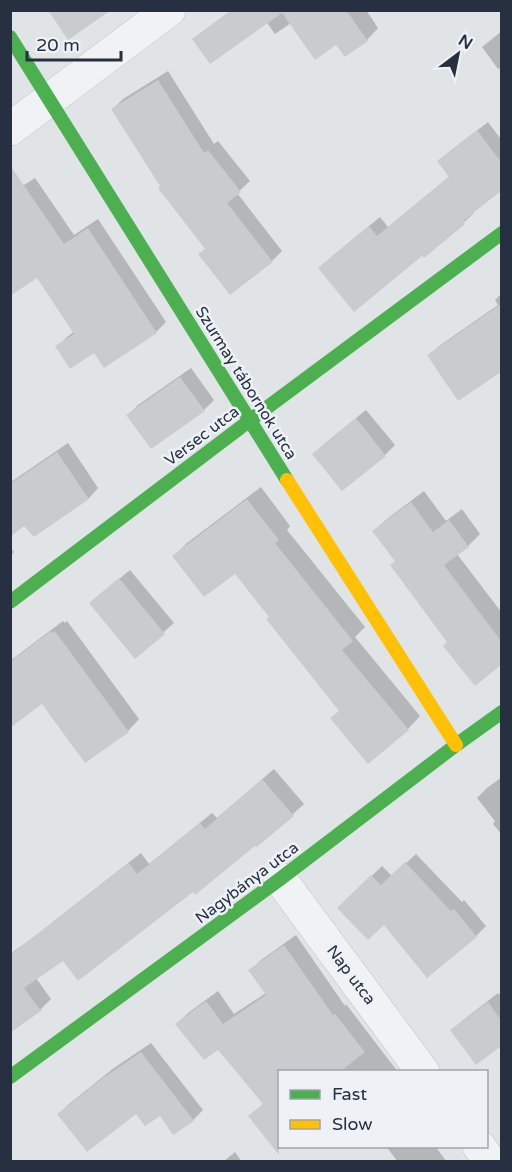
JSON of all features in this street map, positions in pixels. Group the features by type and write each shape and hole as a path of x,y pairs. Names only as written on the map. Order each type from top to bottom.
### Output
{"street":[{"path":"10,129 170,10"},
{"name":"Szurmay tábornok utca","path":"10,37 249,421 456,745"},
{"name":"Versec utca","path":"10,602 501,233"},
{"name":"Nagybánya utca","path":"10,1077 280,879 501,712"},
{"name":"Nap utca","path":"280,879 422,1070"},
{"path":"480,1148 490,1161"}],"building":[{"path":"48,10 111,10 68,40"},
{"path":"231,10 346,10 368,41 345,57 336,45 315,60 282,13 210,64 192,39"},
{"path":"158,80 204,153 208,150 241,192 227,203 273,262 230,295 198,254 205,249 158,188 160,186 111,109"},
{"path":"477,130 501,162 501,191 463,221 465,224 424,258 422,256 354,312 318,268 369,226 377,236 449,177 437,161"},
{"path":"10,165 64,244 88,228 157,333 104,368 94,353 70,369 55,346 74,334 37,278 10,296"},
{"path":"501,304 501,372 458,401 427,355"},
{"path":"180,377 205,411 151,449 126,415"},
{"path":"356,418 386,456 342,491 312,454"},
{"path":"57,452 89,499 34,537 24,526 10,537 10,484"},
{"path":"247,499 279,540 275,543 353,641 342,650 409,730 368,764 330,718 339,711 266,619 269,617 235,574 204,597 172,556"},
{"path":"411,502 433,532 449,520 469,547 444,565 501,641 501,665 475,686 443,646 447,642 390,565 395,561 372,531"},
{"path":"119,578 165,634 135,659 89,603"},
{"path":"51,631 53,633 55,631 129,732 85,763 42,704 10,728 10,662"},
{"path":"262,779 294,816 195,895 193,892 78,981 63,961 24,988 41,1011 10,1033 10,955 129,863 137,874 200,823 205,829"},
{"path":"405,862 451,911 454,909 477,937 427,978 384,925 368,940 337,908 371,875 381,885"},
{"path":"284,945 333,1015 335,1014 365,1052 342,1070 278,1070 279,1155 248,1116 263,1104 218,1050 204,1060 175,1024 206,1001 223,1024 266,995 248,970"},
{"path":"488,1002 501,1020 501,1046 476,1065 450,1030"},
{"path":"141,1052 194,1121 173,1135 160,1116 145,1126 136,1114 87,1152 57,1114"}],"traffic: fast":[{"path":"10,37 287,480"},
{"path":"10,602 502,233"},
{"path":"10,1077 280,879 502,712"}],"traffic: slow":[{"path":"287,480 456,745"}]}
